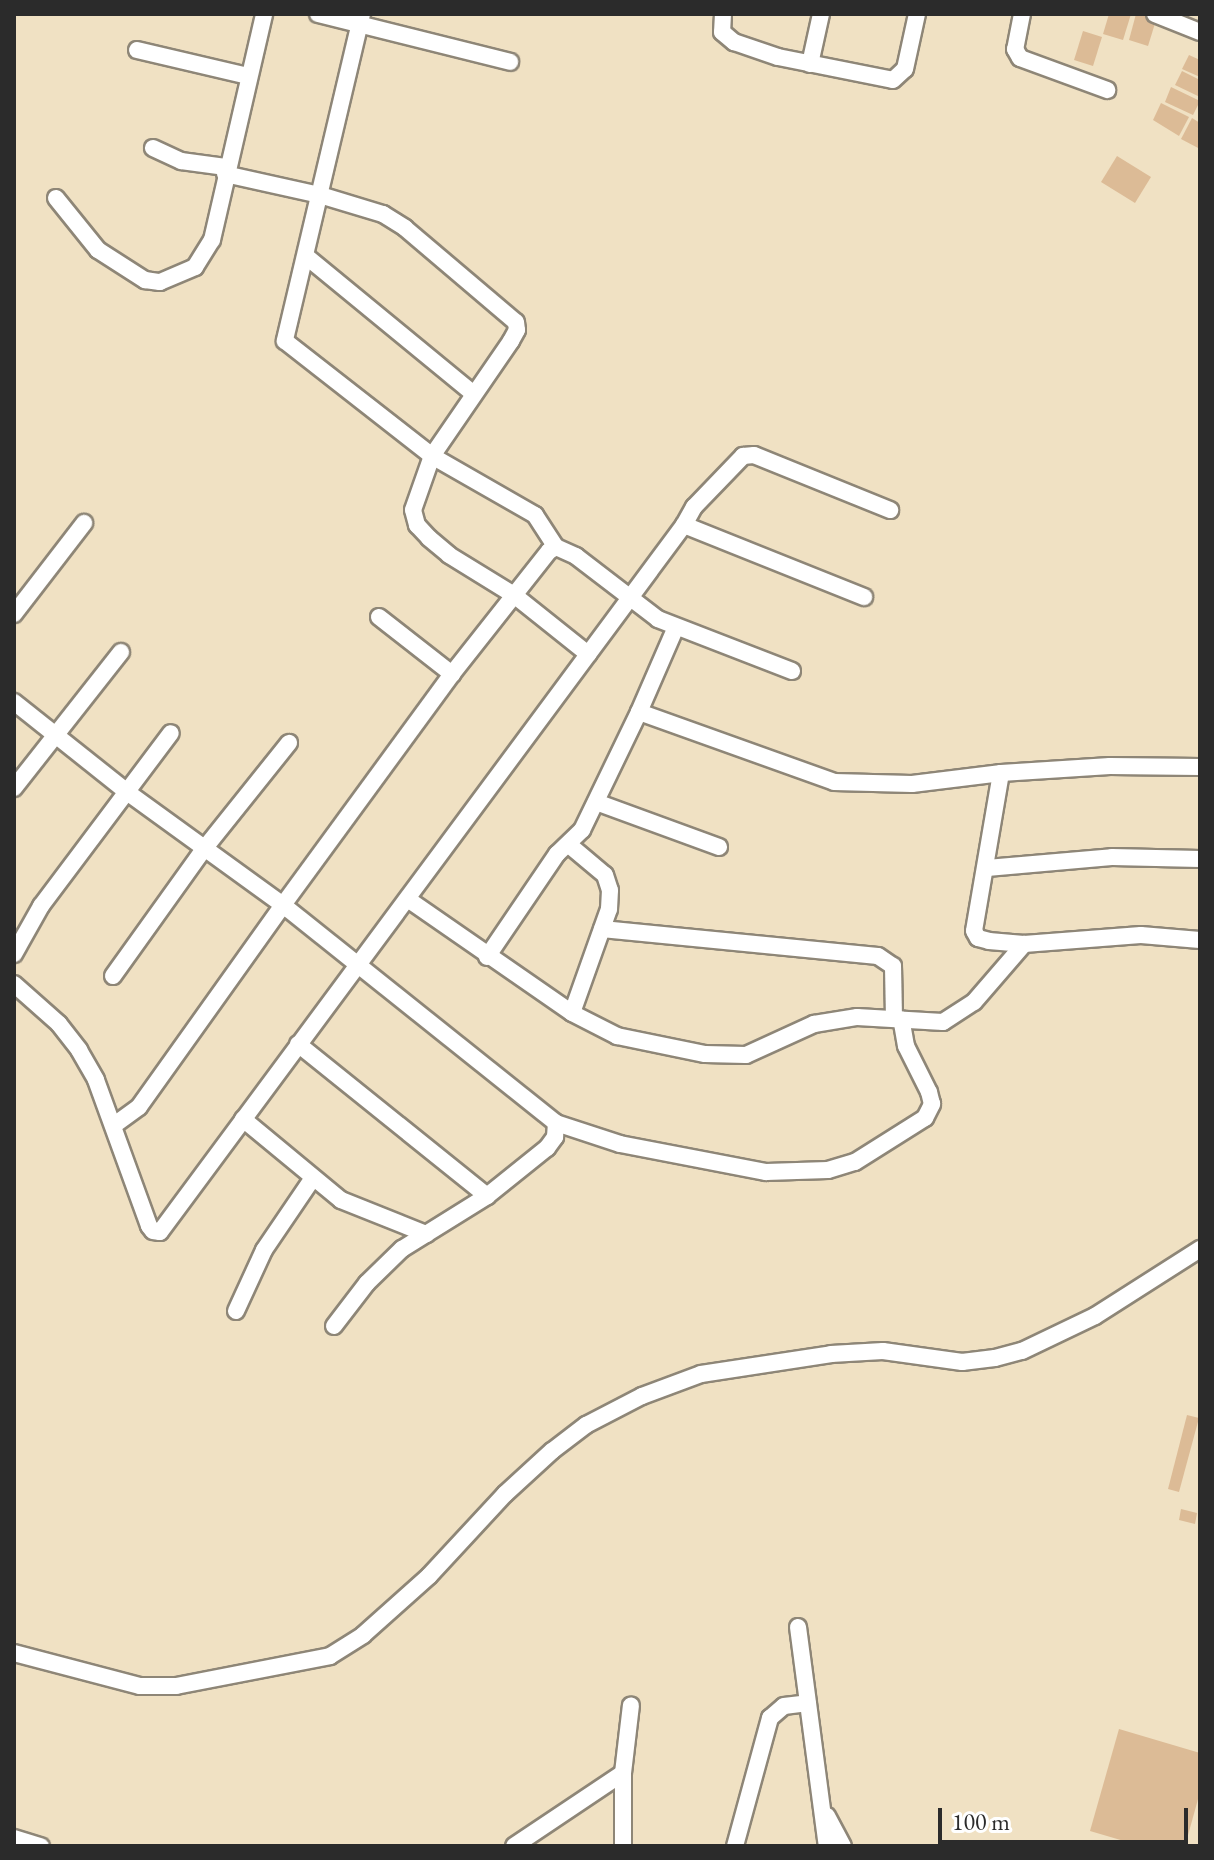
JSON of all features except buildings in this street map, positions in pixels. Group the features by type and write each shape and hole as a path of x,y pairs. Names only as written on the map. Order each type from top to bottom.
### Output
{"street":[{"path":"56,198 98,250 145,280 160,282 187,272 212,240 264,14"},
{"path":"318,14 360,20 510,62"},
{"path":"723,14 722,32 734,42 810,64 893,80 905,69 917,14"},
{"path":"810,64 821,14"},
{"path":"1022,14 1015,49 1020,58 1107,90"},
{"path":"1155,14 1200,32"},
{"path":"360,20 285,341 432,456 535,515 556,547 576,556 628,599 676,627 792,671"},
{"path":"137,50 248,76"},
{"path":"153,148 181,161 364,207 394,221 516,322 511,341 432,456 413,510 417,525 449,555 514,595 588,654"},
{"path":"307,257 474,394"},
{"path":"14,984 59,1024 79,1050 96,1080 114,1125 149,1226 156,1232 163,1230 358,963 409,900 684,525 694,507 743,456 754,455 890,510"},
{"path":"14,614 84,523"},
{"path":"684,525 864,597"},
{"path":"114,1125 139,1107 452,674 549,551 556,547"},
{"path":"379,617 452,674"},
{"path":"487,957 568,844 582,830 676,627"},
{"path":"14,788 121,652"},
{"path":"14,702 127,792 358,963 556,1123 620,1144 766,1172 801,1173 855,1162 925,1118 930,1110 929,1092 906,1046 897,1018 893,966 878,956 602,929"},
{"path":"639,712 834,782 912,784 1001,773 1110,766 1200,767"},
{"path":"14,954 41,906 171,733"},
{"path":"113,976 204,849 289,743"},
{"path":"1001,773 974,931 978,938 1024,944 1141,935 1200,940"},
{"path":"596,802 719,847"},
{"path":"568,844 605,875 610,890 609,909 572,1013"},
{"path":"987,868 1112,857 1200,859"},
{"path":"409,900 487,957 572,1013 617,1036 655,1047 746,1055 814,1024 857,1017 943,1022 974,1002 1024,944"},
{"path":"298,1044 487,1196"},
{"path":"243,1119 313,1178 352,1206 392,1217 426,1234"},
{"path":"334,1326 367,1283 402,1249 487,1196 547,1148 555,1137 556,1123"},
{"path":"236,1311 264,1250 313,1178"},
{"path":"14,1653 140,1686 176,1686 330,1656 363,1635 429,1576 505,1494 552,1451 586,1425 642,1396 701,1374 831,1354 883,1351 962,1362 1022,1351 1095,1316 1200,1249"},
{"path":"798,1627 827,1846"},
{"path":"735,1846 770,1718 784,1706 808,1703"},
{"path":"608,1846 623,1841 623,1773 631,1705"},
{"path":"514,1846 623,1773"},
{"path":"821,1805 843,1846"},
{"path":"14,1838 41,1846"}]}
